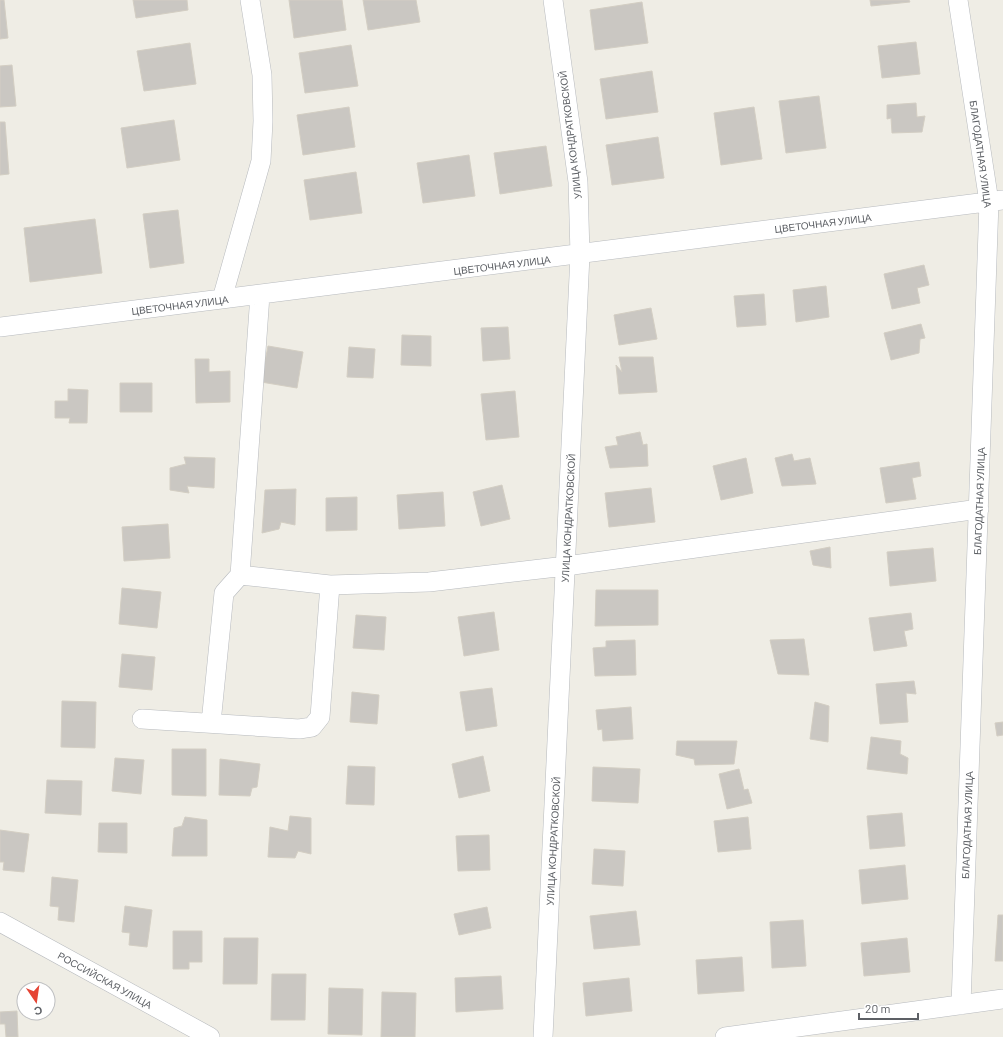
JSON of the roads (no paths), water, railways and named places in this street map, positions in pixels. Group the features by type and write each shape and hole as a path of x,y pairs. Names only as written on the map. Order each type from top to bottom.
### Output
{"street":[{"path":"222,299 261,161 263,121 262,75 250,0"},
{"name":"УЛИЦА КОНДРАТКОВСКОЙ","path":"543,1037 580,255 578,182 553,0"},
{"name":"БЛАГОДАТНАЯ УЛИЦА","path":"958,0 996,201 979,509 961,1005"},
{"name":"ЦВЕТОЧНАЯ УЛИЦА","path":"0,327 580,255 996,201"},
{"path":"211,723 224,593 240,575 260,295"},
{"path":"240,575 330,585 429,582 566,566 979,509"},
{"path":"142,720 211,723 300,730 312,727 320,717 330,585"},
{"name":"РОССИЙСКАЯ УЛИЦА","path":"0,922 210,1037"},
{"path":"725,1037 1003,999"}]}
